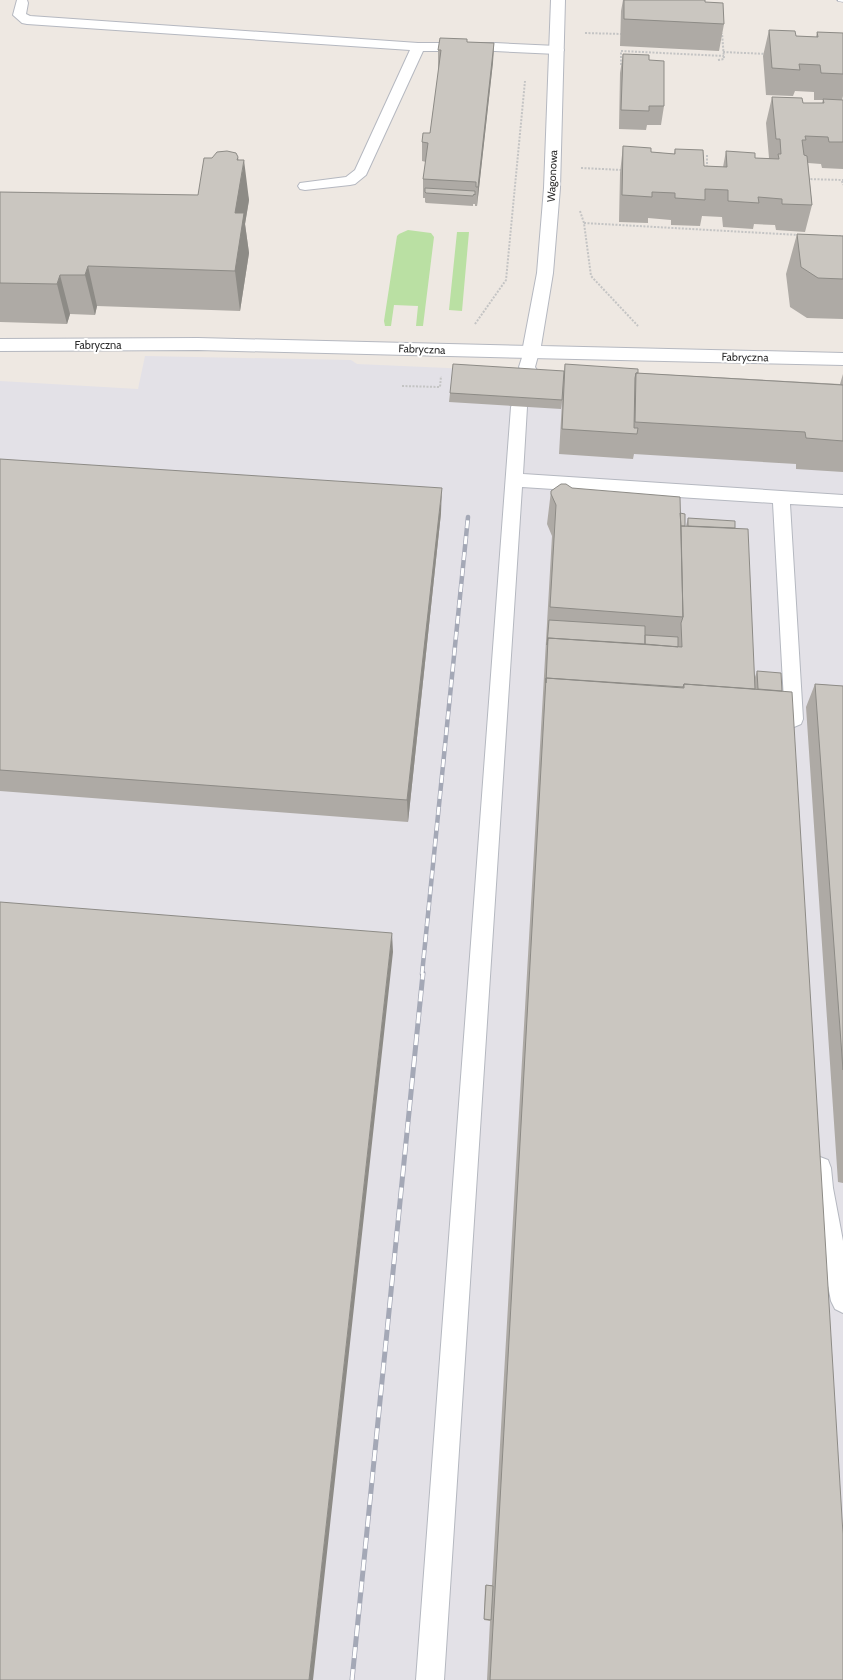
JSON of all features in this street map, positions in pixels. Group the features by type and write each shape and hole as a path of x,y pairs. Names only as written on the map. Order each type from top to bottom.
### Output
{"street":[{"name":"Wagonowa","path":"527,368 545,273 552,188 558,0"},
{"name":"Fabryczna","path":"0,345 198,344 527,368 843,359"}],"lane":[{"path":"22,3 19,15 27,20 418,47 529,48 557,50"},
{"path":"305,186 350,180 361,172 418,47"},
{"path":"430,1680 519,407"},
{"path":"514,480 843,501"},
{"path":"781,497 794,734"},
{"path":"819,1148 821,1188 843,1301"}],"path":[{"path":"721,28 724,56"},
{"path":"581,33 628,35"},
{"path":"627,46 627,51"},
{"path":"473,327 506,280 529,48"},
{"path":"621,65 621,51 724,56"},
{"path":"723,52 768,54"},
{"path":"718,60 724,58 724,56"},
{"path":"707,155 707,174"},
{"path":"575,167 629,170"},
{"path":"804,179 842,181 843,185"},
{"path":"580,210 584,223 591,276 640,328"},
{"path":"584,223 803,235"},
{"path":"830,236 843,236"}],"shaded area":[{"path":"145,356 351,360 357,364 631,376 843,388 843,1680 0,1680 0,381 138,389"}],"green space":[{"path":"408,230 431,233 434,237 423,326 416,326 418,306 394,305 391,326 385,326 384,321 397,236"},
{"path":"457,232 469,232 462,311 449,310"}],"building":[{"path":"624,0 705,0 705,2 723,3 724,24 624,19"},
{"path":"769,30 795,31 796,36 818,37 817,32 843,33 843,74 821,73 820,65 799,64 800,70 772,68"},
{"path":"440,38 467,39 467,42 494,43 478,187 476,187 476,182 423,179 428,143 422,142 423,133 430,133 441,50 438,50"},
{"path":"623,54 649,55 649,60 664,61 664,106 649,106 649,111 621,110"},
{"path":"772,97 802,98 803,103 824,103 823,99 843,100 843,142 829,142 828,137 805,136 806,140 802,140 804,155 807,156 812,205 782,204 782,199 758,197 759,203 728,201 728,190 705,189 705,200 675,198 675,193 652,192 652,197 622,195 623,146 651,148 651,152 675,154 675,149 703,150 704,166 727,167 726,151 755,153 755,158 779,159 778,154 781,154 780,139 776,139"},
{"path":"227,151 236,153 238,157 237,160 244,160 235,213 244,213 235,271 88,266 85,275 60,275 57,284 0,283 0,192 198,195 204,158 212,158 217,152"},
{"path":"425,188 475,191 475,195 426,193"},
{"path":"797,234 843,236 843,279 818,278 801,267"},
{"path":"453,364 564,371 562,400 450,393"},
{"path":"565,364 638,369 638,373 636,373 635,378 634,428 638,428 637,434 562,429"},
{"path":"636,373 843,385 843,441 806,438 805,432 635,422"},
{"path":"0,459 442,488 407,800 0,770"},
{"path":"561,484 566,484 572,488 680,497 683,617 550,607 556,505 551,491"},
{"path":"680,513 685,514 685,526 681,526"},
{"path":"688,518 735,521 735,528 688,526"},
{"path":"681,526 748,529 755,689 684,684 683,687 546,678 548,638 682,647 681,623 683,617"},
{"path":"549,620 645,626 645,644 548,638 547,645"},
{"path":"645,635 678,637 678,647 645,644"},
{"path":"757,671 781,673 782,691 758,689"},
{"path":"546,678 684,688 684,684 792,692 843,1534 843,1680 490,1680"},
{"path":"815,684 843,686 843,1070"},
{"path":"0,902 392,933 309,1680 0,1680"},
{"path":"486,1585 493,1586 491,1620 484,1619"}],"railway":[{"path":"838,0 843,1"},
{"path":"422,974 468,517"},
{"path":"352,1680 423,973"}]}
